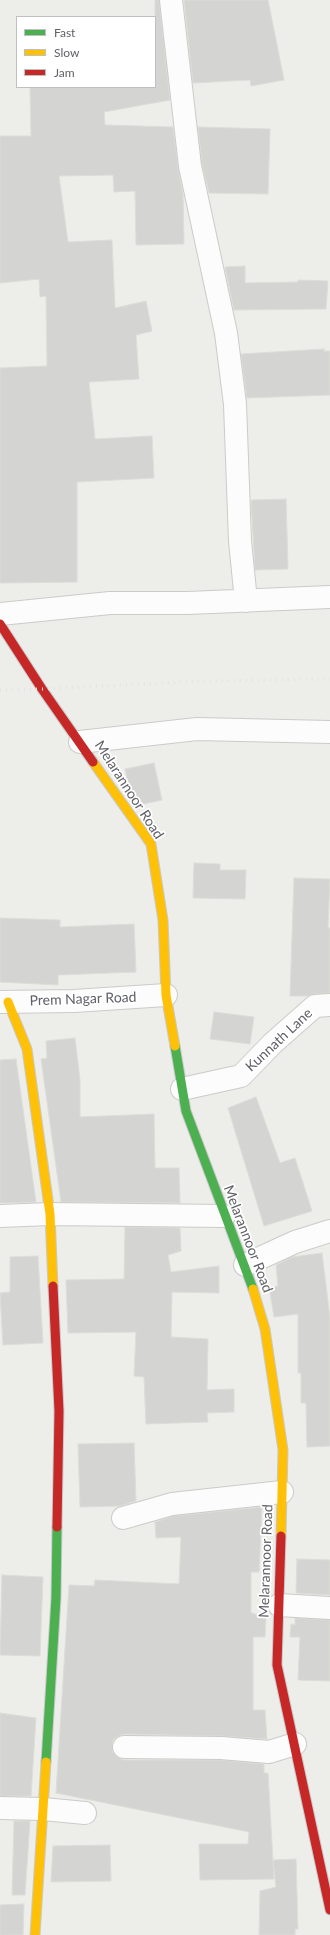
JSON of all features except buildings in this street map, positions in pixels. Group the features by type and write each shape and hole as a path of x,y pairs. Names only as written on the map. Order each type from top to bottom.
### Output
{"street":[{"path":"172,0 190,166 226,334 235,404 240,541 246,601"},
{"path":"0,614 110,603 246,601 330,597"},
{"name":"Melarannoor Road","path":"0,624 42,689 151,844 163,920 166,995 186,1111 224,1216 245,1265 265,1329 283,1450 277,1665 330,1910"},
{"path":"80,742 197,729 330,732"},
{"name":"Prem Nagar Road","path":"4,1002 74,1001 166,995"},
{"path":"4,1002 27,1049 50,1214 58,1411 56,1598 35,1935"},
{"name":"Kunnath Lane","path":"182,1089 240,1076 273,1043 315,1006 330,1005"},
{"path":"0,1216 50,1214 224,1216"},
{"path":"245,1265 295,1242 330,1231"},
{"path":"123,1518 172,1504 282,1492"},
{"path":"279,1605 330,1608"},
{"path":"124,1747 221,1748 269,1752 295,1744"},
{"path":"0,1808 43,1809 85,1813"}],"railway":[{"path":"0,690 204,681 330,679"}],"traffic: fast":[{"path":"175,1046 186,1111 253,1289"},
{"path":"46,1762 56,1598 57,1527"}],"traffic: slow":[{"path":"93,762 151,844 163,920 166,995 175,1046"},
{"path":"8,1002 27,1049 50,1214 53,1286"},
{"path":"253,1289 265,1329 283,1450 281,1536"},
{"path":"35,1935 46,1762"}],"traffic: jam":[{"path":"0,624 42,689 93,762"},
{"path":"53,1286 59,1411 57,1527"},
{"path":"281,1536 277,1665 330,1910"}]}
